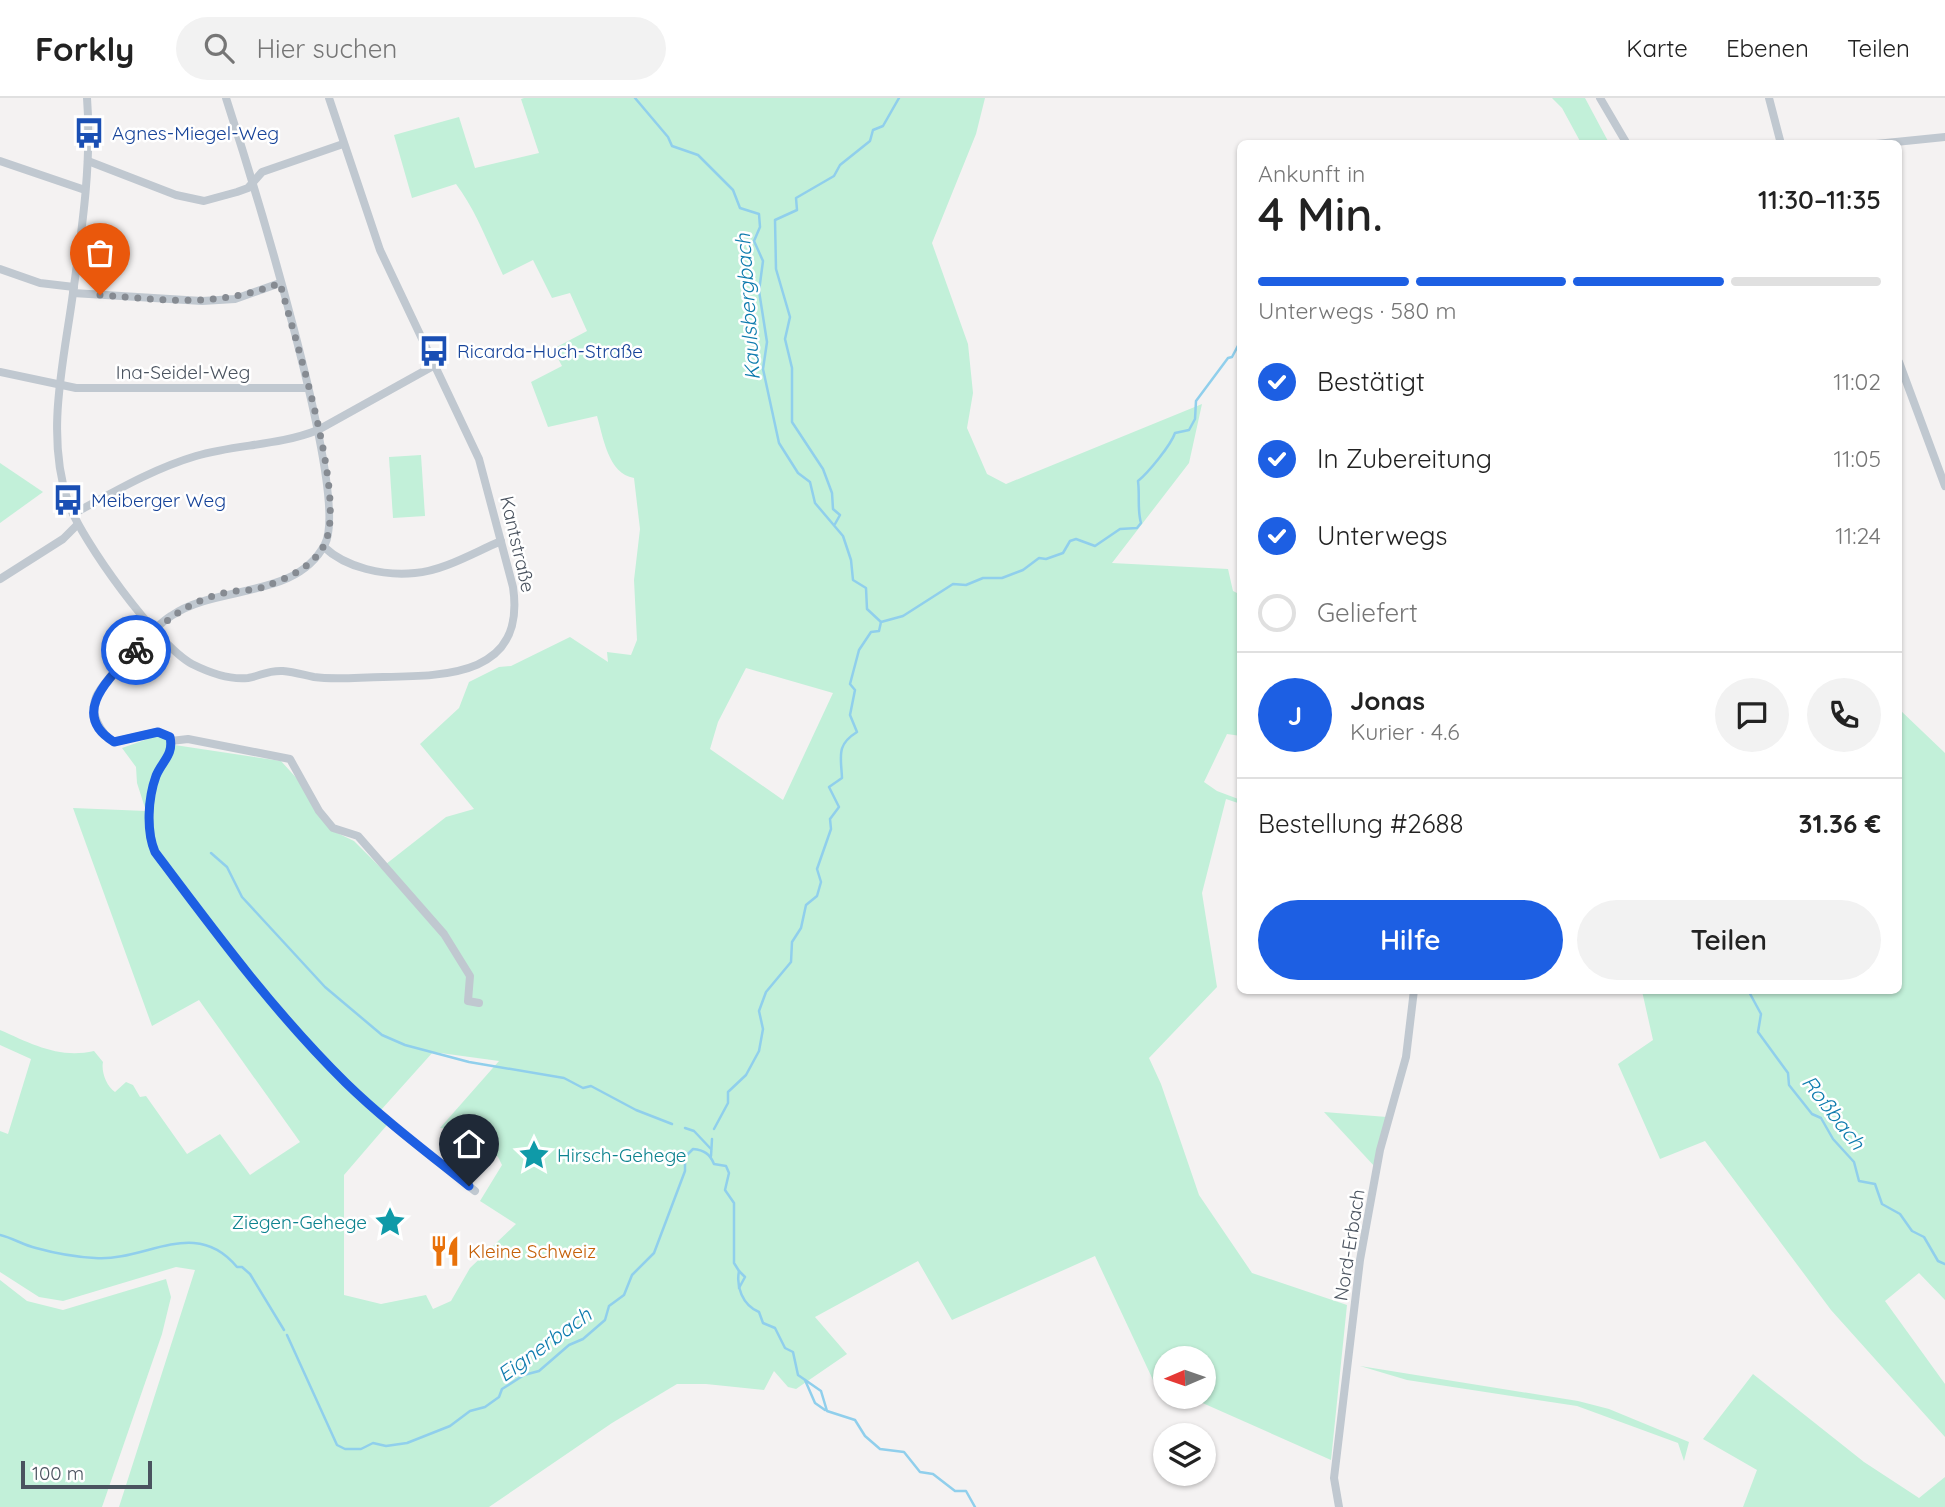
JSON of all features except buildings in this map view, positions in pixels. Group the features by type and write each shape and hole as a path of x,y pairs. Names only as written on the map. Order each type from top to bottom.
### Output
{"street":[{"name":"Kantstraße","path":"87,98 88,161 74,290 59,386 61,465 77,525 97,559 156,629 190,663 229,677 246,678 262,672 281,671 314,677 429,677 471,668 491,659 508,638 513,623 516,605 513,587 479,459 380,250 329,98"},
{"path":"226,98 254,182 318,430 330,495 329,529 324,547 310,563 283,579 263,588 225,593 192,604 171,615 103,685 95,699 95,713 104,736 114,742 158,732 167,734 171,741 168,758 157,773 152,790 149,830 155,852 243,970 302,1036 376,1111 475,1191"},
{"path":"1600,98 1625,140"},
{"path":"1769,98 1780,140"},
{"path":"1902,141 1945,137"},
{"path":"88,161 195,200 215,200 248,188 262,172 343,144"},
{"path":"0,161 85,190"},
{"path":"0,268 40,283 74,290 180,301 235,299 280,283"},
{"path":"73,514 173,464 216,451 297,438 318,430 435,365"},
{"path":"1902,370 1945,486"},
{"name":"Ina-Seidel-Weg","path":"0,372 59,386 307,388"},
{"path":"0,579 63,539 77,525"},
{"path":"324,547 331,554 360,567 415,573 501,541"},
{"path":"171,741 188,739 290,759 319,811 333,828 358,836 444,934 470,976 468,1001 479,1003"},
{"name":"Nord-Erbach","path":"1339,1507 1334,1478 1360,1260 1380,1150 1406,1057 1414,994"}],"green space":[{"path":"524,98 985,98 976,134 932,243 968,344 973,393 967,428 987,474 1006,484 1202,404 1189,463 1112,563 1228,569 1233,591 1237,593 1237,735 1227,734 1204,782 1217,791 1237,798 1237,803 1226,799 1202,893 1217,987 1149,1058 1161,1084 1199,1195 1252,1273 1347,1305 1331,1460 1216,1409 1216,1346 1153,1346 1153,1380 1095,1256 952,1320 918,1261 815,1317 847,1354 796,1389 788,1387 774,1371 764,1390 677,1384 612,1423 489,1507 119,1507 195,1270 176,1267 63,1301 39,1297 0,1272 0,1131 8,1134 31,1059 0,1045 0,1030 57,1052 94,1051 103,1062 109,1086 115,1092 126,1082 133,1085 140,1097 146,1096 187,1154 220,1134 250,1175 300,1142 199,1000 152,1026 73,808 146,811 137,783 136,767 122,748 159,735 166,739 168,744 281,761 300,782 331,830 354,841 381,868 446,817 474,809 420,744 459,708 469,682 499,667 511,666 570,637 608,662 607,652 631,655 637,640 634,580 640,529 634,478 625,475 612,462 597,416 548,427 531,382 562,366 553,349 587,331 570,293 552,298 533,260 503,275 476,217 456,184 412,198 394,135 459,117 475,168 539,153 521,99","holes":["746,668 833,693 783,800 710,749 718,722","433,1052 499,1061 440,1128 467,1130 498,1157 502,1165 480,1201 516,1224 470,1268 451,1301 433,1309 426,1295 381,1304 344,1295 344,1175 391,1118 381,1110"]},
{"path":"1552,98 1585,98 1607,140 1579,140 1562,108"},
{"path":"421,455 425,516 393,518 389,457"},
{"path":"0,463 43,492 0,523"},
{"path":"1902,712 1945,753 1945,1300 1919,1273 1885,1301 1945,1384 1945,1437 1831,1310 1705,1141 1660,1159 1618,1064 1653,1040 1643,994 1902,994"},
{"path":"1324,1112 1387,1117 1376,1168"},
{"path":"166,1279 171,1297 162,1334 102,1507 0,1507 0,1280 27,1301 63,1310"},
{"path":"1360,1366 1578,1401 1609,1409 1689,1442 1684,1461 1678,1443 1577,1406 1407,1380"},
{"path":"1753,1374 1864,1462 1919,1498 1945,1477 1945,1507 1743,1507 1757,1470 1703,1439"}],"waterway":[{"name":"Kaulsbergbach","path":"635,98 668,137 672,146 698,155 733,190 740,208 759,214 760,227 754,241 763,261 759,291 767,342 763,369 779,443 798,473 810,482 815,503 843,536 851,560 853,580 866,588 867,609 881,622"},
{"path":"835,524 840,515 833,509 832,493 823,469 792,422 792,368 785,339 790,317 776,269 775,220 797,210 796,198 834,176 840,165 870,141 873,130 883,126 899,98"},
{"path":"714,1129 728,1103 728,1092 746,1075 759,1051 763,1029 759,1011 766,992 791,962 792,942 801,928 806,905 817,896 821,882 817,869 831,829 830,819 839,807 829,787 842,778 841,752 846,742 857,732 850,715 855,690 850,684 859,650 871,632 879,631 881,622 903,616 953,584 966,585 983,578 1002,578 1023,570 1039,558 1046,559 1063,553 1070,541 1076,539 1095,546 1120,529 1137,528 1141,523 1138,481 1159,458 1175,433 1189,430 1195,419 1196,401 1237,348"},
{"path":"211,853 227,867 242,897 325,987 382,1035 405,1045 469,1062 564,1078 583,1088 591,1086 636,1110 672,1124"},
{"name":"Roßbach","path":"1750,994 1761,1014 1758,1032 1788,1073 1789,1085 1812,1114 1821,1118 1833,1139 1854,1162 1859,1181 1875,1184 1882,1204 1900,1214 1912,1231 1924,1237 1938,1261 1945,1264"},
{"path":"685,1128 694,1131 711,1149"},
{"path":"711,1156 712,1139"},
{"name":"Eignerbach","path":"287,1335 337,1445 345,1449 361,1449 373,1443 386,1446 407,1443 450,1426 470,1411 485,1407 499,1397 502,1389 524,1375 539,1371 569,1345 583,1339 605,1320 609,1306 624,1295 632,1275 654,1253 685,1171 685,1157 693,1149 700,1150 706,1153 714,1164 726,1166 729,1173 725,1190 734,1203 734,1263 739,1271 738,1283 744,1300 759,1312 763,1323 775,1328 785,1348 793,1352 798,1375 821,1391 827,1411 855,1420 865,1436 880,1449 904,1452 920,1472 933,1474 955,1491 966,1491 975,1507"},
{"name":"Eignerbach","path":"0,1235 43,1250 95,1258 133,1254 169,1245 204,1245 221,1252 237,1267 242,1267 250,1274 284,1330"},
{"name":"Eignerbach","path":"739,1271 745,1277 739,1288"},
{"name":"Eignerbach","path":"805,1380 815,1403 825,1410"}],"way so far":[{"path":"100,295 180,301 235,299 280,283 328,475 330,517 327,540 310,563 263,588 238,590 192,604 171,615 136,650"}],"place":[{"name":"Agnes-Miegel-Weg","path":"89,133"},
{"name":"Ricarda-Huch-Straße","path":"434,351"},
{"name":"Meiberger Weg","path":"68,500"},
{"name":"Hirsch-Gehege","path":"534,1155"},
{"name":"Ziegen-Gehege","path":"390,1222"},
{"name":"Kleine Schweiz","path":"445,1251"}],"route":[{"path":"136,650 103,685 95,699 95,713 104,736 114,742 120,743 158,732 170,737 172,749 157,773 152,790 149,830 155,852 243,970 293,1027 376,1111 469,1186"}]}
